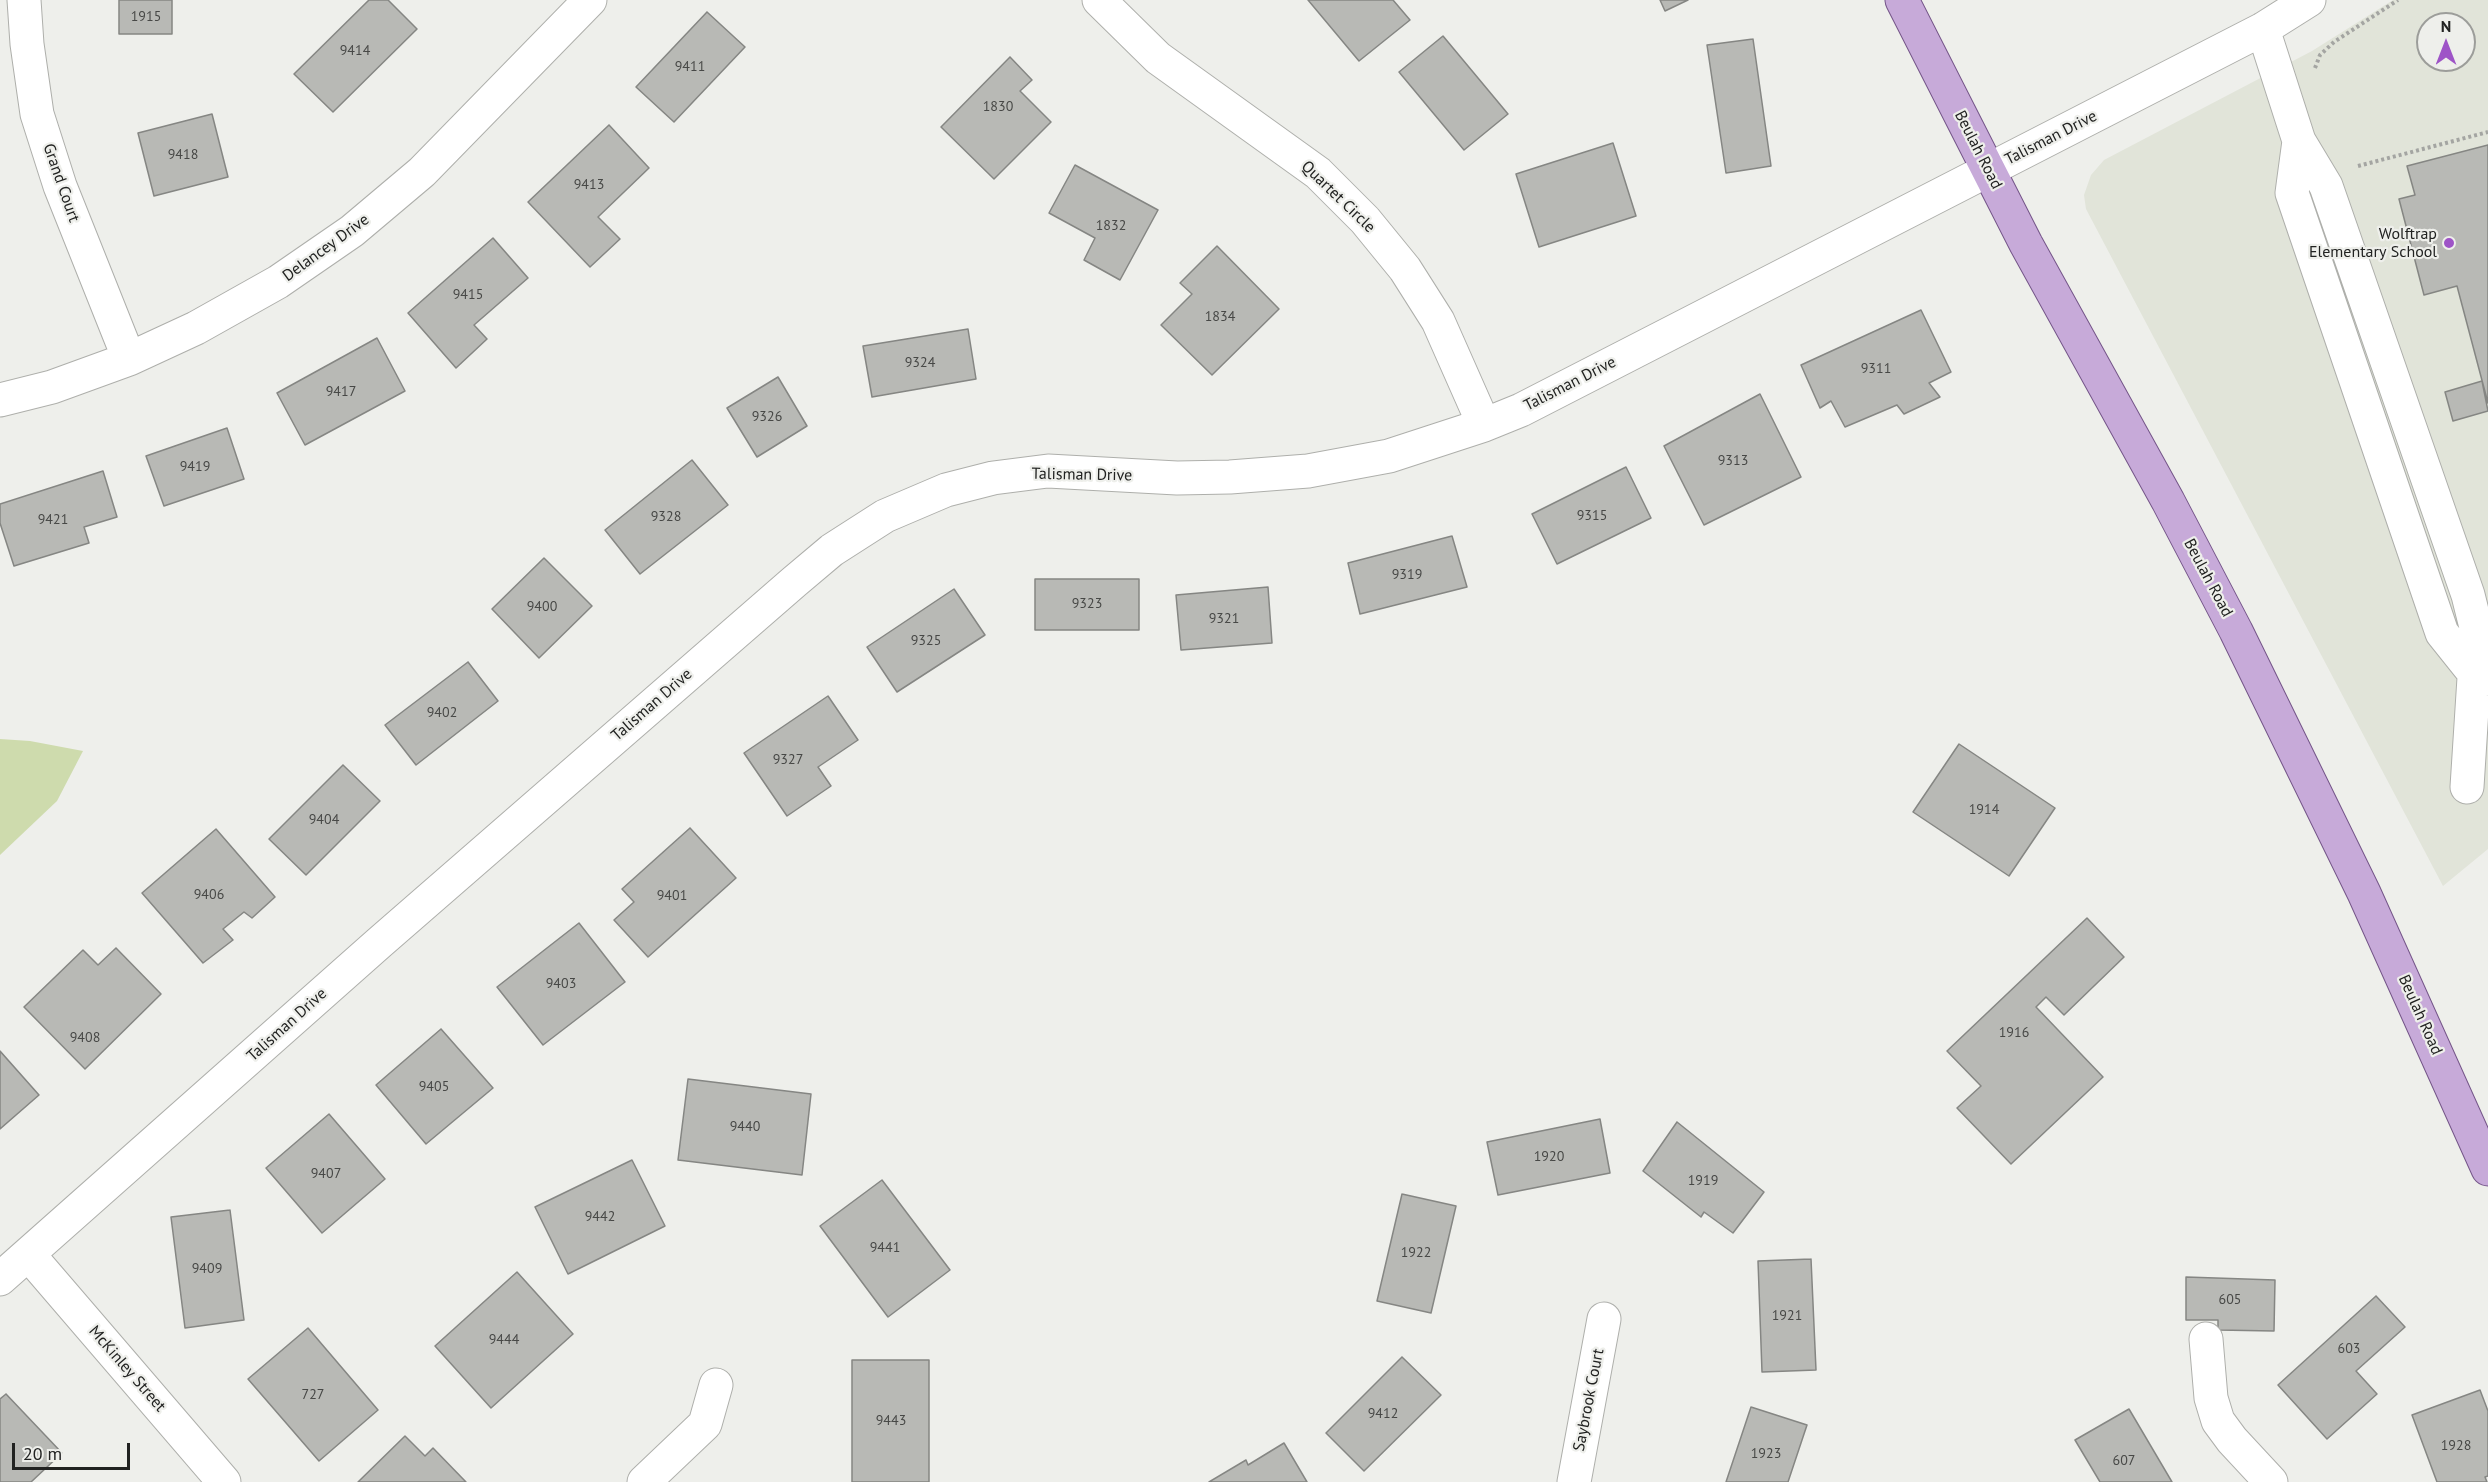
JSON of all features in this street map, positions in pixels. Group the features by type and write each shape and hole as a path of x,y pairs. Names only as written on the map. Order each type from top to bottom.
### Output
{"main road":[{"name":"Beulah Road","path":"1902,0 2026,244 2168,501 2236,631 2364,893 2488,1168"}],"street":[{"name":"Grand Court","path":"24,0 37,114 60,186 129,359"},
{"name":"Delancey Drive","path":"0,400 52,387 129,359 196,328 278,282 352,231 422,172 590,0"},
{"name":"Quartet Circle","path":"1099,0 1158,58 1318,173 1365,220 1406,269 1438,321 1484,425"},
{"name":"Talisman Drive","path":"0,1279 379,943 832,550 885,516 946,490 993,478 1048,471 1188,478 1308,471 1389,456 1484,425 1521,410 2264,29 2309,0"},
{"path":"2264,29 2299,141 2326,186 2468,595 2477,631 2481,678 2467,787"},
{"name":"McKinley Street","path":"29,1255 224,1482"},
{"name":"Saybrook Court","path":"1574,1482 1604,1319"},
{"path":"2206,1339 2211,1398 2218,1421 2232,1440 2271,1482"},
{"path":"644,1482 705,1424 716,1385"}],"path":[{"path":"2356,166 2488,132"}],"shaded area":[{"name":"Wolftrap Elementary School","path":"2393,0 2488,0 2488,849 2443,886 2086,209 2084,195 2091,175 2104,160 2312,51"}],"green space":[{"path":"0,739 30,741 83,751 57,801 0,855"}],"building":[{"path":"119,0 172,0 172,34 119,34"},
{"path":"369,0 388,0 417,29 333,112 294,74"},
{"path":"1308,0 1393,0 1410,20 1359,61"},
{"path":"1660,0 1688,0 1665,11"},
{"path":"707,12 745,47 674,122 636,87"},
{"path":"1443,36 1508,114 1464,150 1399,72"},
{"path":"1753,39 1771,166 1726,173 1707,45"},
{"path":"1010,57 1032,80 1020,91 1051,122 994,179 941,127"},
{"path":"212,114 228,177 154,196 138,133"},
{"path":"609,125 649,168 598,217 620,239 590,267 528,202"},
{"path":"1613,143 1636,216 1539,247 1516,174"},
{"name":"Wolftrap Elementary School","path":"2488,145 2488,403 2457,286 2424,295 2399,199 2415,195 2407,166"},
{"path":"1075,165 1158,210 1120,280 1084,260 1095,238 1049,213"},
{"path":"493,238 528,278 474,325 487,339 456,368 408,313"},
{"path":"1217,246 1279,309 1212,375 1161,325 1192,294 1180,283"},
{"path":"1921,310 1951,372 1929,383 1940,397 1904,414 1897,405 1845,427 1831,401 1820,408 1801,365"},
{"path":"968,329 976,379 872,397 863,346"},
{"path":"377,338 405,391 305,445 277,393"},
{"path":"778,377 807,426 757,457 727,408"},
{"path":"2482,381 2488,411 2453,421 2445,392"},
{"path":"1760,394 1801,477 1704,525 1664,446"},
{"path":"227,428 244,479 164,506 146,456"},
{"path":"692,460 728,505 640,574 605,530"},
{"path":"1626,467 1651,518 1557,564 1532,514"},
{"path":"103,471 117,517 84,527 89,543 14,566 0,523 0,504"},
{"path":"1452,536 1467,587 1360,614 1348,563"},
{"path":"544,558 592,606 539,658 492,609"},
{"path":"1035,579 1139,579 1139,630 1035,630"},
{"path":"1268,587 1272,643 1181,650 1176,595"},
{"path":"954,589 985,635 897,692 867,647"},
{"path":"468,662 498,701 416,765 385,725"},
{"path":"828,696 858,740 818,767 831,786 787,816 744,753"},
{"path":"1959,744 2055,808 2009,876 1913,812"},
{"path":"343,765 380,801 306,875 269,839"},
{"path":"690,828 736,878 648,957 614,920 634,902 622,889"},
{"path":"216,829 275,897 252,918 244,912 223,929 233,940 203,963 142,893"},
{"path":"2087,918 2124,957 2064,1015 2046,997 2036,1007 2103,1077 2011,1164 1957,1108 1981,1086 1947,1051"},
{"path":"579,923 625,982 543,1045 497,987"},
{"path":"116,948 161,994 85,1069 24,1007 83,950 98,965"},
{"path":"441,1029 493,1088 426,1144 376,1085"},
{"path":"0,1051 39,1095 0,1129"},
{"path":"688,1079 811,1094 802,1175 678,1160"},
{"path":"329,1114 385,1179 322,1233 266,1168"},
{"path":"1600,1119 1610,1173 1498,1195 1487,1142"},
{"path":"1677,1122 1764,1192 1733,1233 1704,1212 1701,1217 1643,1171"},
{"path":"632,1160 665,1226 568,1274 535,1207"},
{"path":"882,1180 950,1270 888,1317 820,1226"},
{"path":"1402,1194 1456,1206 1431,1313 1377,1301"},
{"path":"230,1210 244,1320 185,1328 171,1217"},
{"path":"1811,1259 1816,1370 1762,1372 1758,1261"},
{"path":"517,1272 573,1334 491,1408 435,1346"},
{"path":"2186,1277 2275,1280 2274,1331 2218,1330 2218,1320 2186,1320"},
{"path":"2376,1296 2405,1327 2356,1371 2377,1394 2327,1439 2278,1385"},
{"path":"308,1328 378,1410 319,1461 248,1379"},
{"path":"1402,1357 1441,1395 1364,1471 1326,1433"},
{"path":"852,1360 929,1360 929,1482 852,1482"},
{"path":"2480,1390 2488,1411 2488,1476 2485,1477 2487,1482 2437,1482 2412,1415"},
{"path":"6,1394 62,1453 31,1482 0,1482 0,1399"},
{"path":"1751,1407 1807,1425 1788,1482 1726,1482"},
{"path":"2129,1409 2172,1482 2100,1482 2075,1440"},
{"path":"405,1436 425,1456 433,1448 466,1482 358,1482"},
{"path":"1284,1443 1307,1482 1209,1482 1246,1460 1248,1465"}],"place":[{"name":"Wolftrap Elementary School","path":"2449,243"}]}
